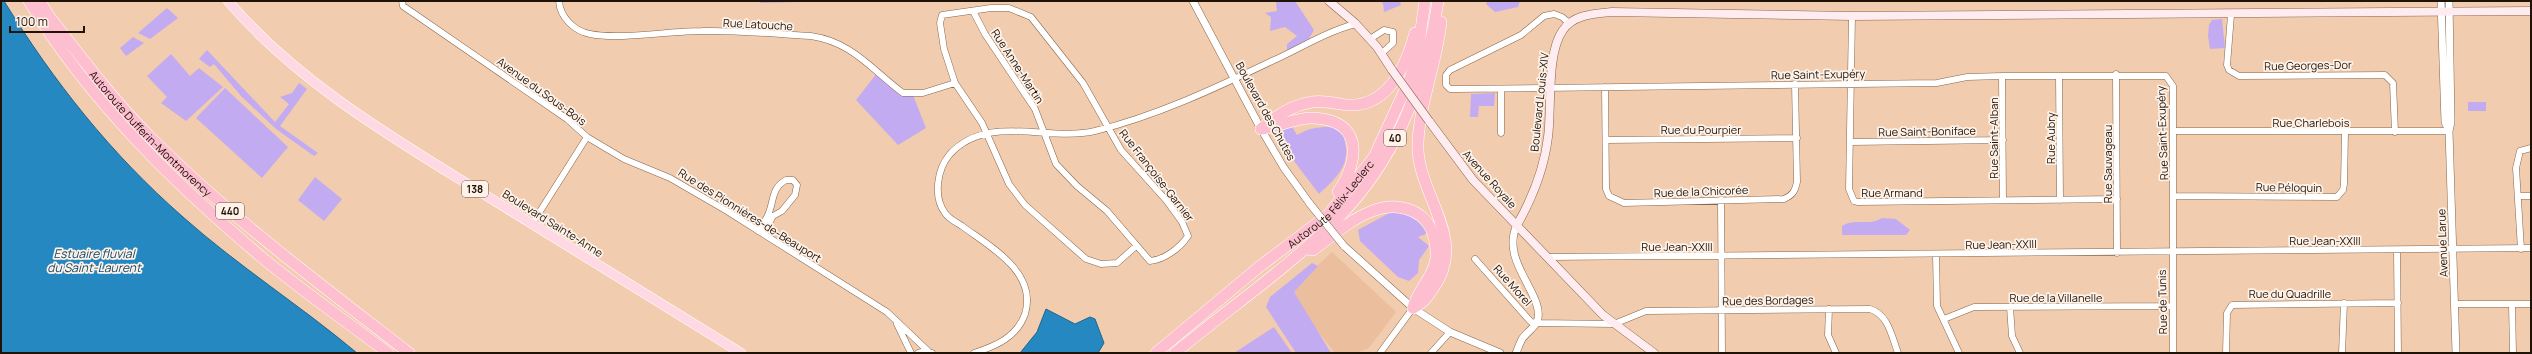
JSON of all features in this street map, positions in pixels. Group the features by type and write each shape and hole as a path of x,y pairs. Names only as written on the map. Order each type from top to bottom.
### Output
{"highway":[{"name":"Autoroute Dufferin-Montmorency","path":"29,1 72,65 100,102 140,145 266,260 388,353"},
{"name":"Autoroute Dufferin-Montmorency","path":"40,1 48,15 111,95 194,180 273,249 409,353"},
{"path":"1413,308 1421,304 1437,283 1446,253 1444,228 1431,201 1418,156 1420,125 1439,40 1443,7 1438,1"},
{"name":"Autoroute Félix-Leclerc","path":"1175,353 1305,249 1339,216 1360,192 1380,164 1397,134 1424,71 1438,1"},
{"path":"1261,128 1285,112 1312,102 1348,105 1372,101 1393,82 1400,71 1411,46 1418,16 1425,5"},
{"name":"Autoroute Félix-Leclerc","path":"1156,353 1296,239 1328,215 1374,157 1410,79 1418,51 1425,5"},
{"path":"1261,128 1273,128 1299,120 1324,119 1336,122 1347,130 1352,141 1352,167 1344,183 1329,205 1296,239"},
{"path":"1305,249 1313,250 1361,216 1379,208 1398,206 1412,209 1423,218 1430,227 1435,241 1436,258 1432,271 1415,299 1413,308"},
{"path":"296,282 376,353"}],"main road":[{"name":"Boulevard Sainte-Anne","path":"228,1 242,18 292,63 357,113 532,224 741,353"},
{"name":"Avenue Royale","path":"1330,1 1356,24 1382,53 1392,70 1473,180 1614,324 1654,353"},
{"path":"1569,23 1590,14 1612,12 1852,16 2231,15 2531,11"},
{"name":"Boulevard Louis-XIV","path":"1517,225 1541,173 1549,135 1551,88 1558,39 1569,23"}],"street":[{"name":"Avenue du Sous-Bois","path":"402,1 404,6 567,119 588,137 532,224"},
{"name":"Rue Latouche","path":"559,1 566,20 575,28 590,34 611,35 702,31 811,36 829,39 843,44 903,93 923,93 955,83"},
{"name":"Boulevard des Chutes","path":"1193,1 1284,168 1310,204 1344,246 1413,308 1450,332 1500,353"},
{"name":"Avenue Larue","path":"2441,1 2445,12 2445,122 2449,131 2454,249 2456,353"},
{"name":"Avenue Larue","path":"2445,12 2449,1"},
{"path":"1106,127 1083,83 1031,17 1009,8 942,15 940,23 944,49 955,83 973,108 1009,184 1025,206 1086,260 1101,264 1117,263 1136,247"},
{"name":"Rue Anne-Martin","path":"974,11 985,34 1035,109 1044,133"},
{"name":"Rue Saint-Exupéry","path":"1569,23 1562,17 1554,14 1544,16 1521,35 1450,70 1445,81 1450,89 1937,83 1967,77 2161,74 2170,80 2173,86 2174,131 2172,252"},
{"name":"Rue Georges-Dor","path":"2231,15 2227,65 2234,74 2239,76 2385,76 2393,83 2395,132"},
{"name":"Rue Armand","path":"1852,16 1849,189 1854,201 2117,199"},
{"path":"974,353 1001,343 1014,333 1022,324 1027,298 1019,277 1009,261 946,214 939,203 939,178 942,165 959,146 971,139 1014,131 1080,133 1106,127 1152,112 1236,79 1356,24"},
{"path":"1370,39 1384,30 1393,32 1394,41 1382,53"},
{"name":"Rue Sauvageau","path":"2116,74 2117,253"},
{"name":"Rue Saint-Alban","path":"2002,76 2003,200"},
{"name":"Rue Aubry","path":"2060,76 2060,200"},
{"name":"Rue de la Chicorée","path":"1605,87 1606,189 1609,196 1615,201 1624,203 1784,199 1791,196 1796,191 1797,182 1795,84"},
{"path":"1501,88 1501,133"},
{"name":"Rue Françoise-Garnier","path":"1044,133 1052,155 1062,172 1108,211 1136,247 1150,261 1159,260 1183,243 1188,236 1187,230 1166,200 1121,150 1106,127"},
{"name":"Rue Charlebois","path":"2174,131 2449,131"},
{"name":"Rue Péloquin","path":"2173,196 2337,197 2343,190 2344,184 2345,132"},
{"name":"Rue des Pionnières-de-Beauport","path":"588,137 624,159 670,178 887,312 930,352"},
{"name":"Rue du Pourpier","path":"1606,140 1797,138"},
{"name":"Rue Saint-Boniface","path":"1851,142 2003,140"},
{"path":"2521,249 2517,156 2520,151 2531,148"},
{"path":"786,180 793,180 797,185 795,194 782,211 773,216 760,233 769,214 770,202 779,186 786,180"},
{"path":"2518,196 2531,196"},
{"path":"1721,200 1722,353"},
{"name":"Boulevard Louis-XIV","path":"1517,225 1512,238 1512,248 1516,262 1533,299 1537,313 1536,323"},
{"name":"Rue Jean-XXIII","path":"1548,257 2117,253 2531,248"},
{"path":"2397,250 2398,353"},
{"name":"Rue de Tunis","path":"2172,252 2173,353"},
{"path":"1936,254 1937,306 1959,353"},
{"name":"Rue Morel","path":"1475,259 1531,322 1536,323"},
{"path":"2342,353 2344,303"},
{"name":"Rue du Quadrille","path":"2226,353 2227,313 2232,304 2398,303"},
{"path":"2455,304 2531,304"},
{"path":"2512,304 2513,353"},
{"name":"Rue de la Villanelle","path":"1944,319 1974,307 2172,306"},
{"path":"2010,307 2012,336 2020,353"},
{"path":"1380,353 1413,308"},
{"path":"1829,309 1828,335 1836,353"},
{"name":"Rue des Bordages","path":"1614,324 1646,311 1870,309 1878,311 1884,318 1898,353"},
{"name":"Rue des Pionnières-de-Beauport","path":"896,321 911,353"},
{"path":"1516,353 1522,339 1536,323 1614,324"},
{"path":"1430,353 1450,332"},
{"name":"Rue des Pionnières-de-Beauport","path":"918,353 930,352"}],"shaded area":[{"path":"760,1 839,1 760,3"},
{"path":"1267,1 1295,1 1314,30 1307,42 1287,52 1287,44 1297,36 1285,27 1270,31 1271,17 1265,13 1277,11 1276,2"},
{"path":"1379,1 1400,1 1401,5 1384,12 1383,3"},
{"path":"1487,1 1520,1 1518,7 1495,12 1486,4"},
{"path":"167,8 178,18 150,39 138,33"},
{"path":"2222,19 2225,48 2210,49 2208,36 2209,25 2212,20"},
{"path":"133,37 144,43 126,56 120,48"},
{"path":"207,50 275,122 289,104 280,97 292,93 299,83 307,89 280,126 318,153 314,156 276,129 241,96 214,64 210,67 199,59"},
{"path":"171,54 190,76 199,68 223,87 186,121 161,103 167,97 147,76"},
{"path":"877,73 903,93 913,95 926,128 898,145 856,100"},
{"path":"225,88 288,147 262,178 196,118"},
{"path":"1495,93 1494,106 1479,106 1478,117 1470,117 1471,94"},
{"path":"2468,102 2486,102 2486,111 2468,111"},
{"path":"1291,125 1297,135 1307,130 1318,128 1340,128 1346,149 1346,158 1334,180 1319,194 1275,136"},
{"path":"315,177 342,199 324,221 298,200"},
{"path":"1391,212 1412,215 1426,231 1426,234 1418,237 1429,246 1419,260 1418,273 1409,281 1398,277 1360,241 1358,230"},
{"path":"1882,218 1896,219 1910,230 1906,235 1842,235 1842,226 1847,223 1872,222"},
{"path":"1332,252 1396,312 1369,348 1355,353 1335,353 1288,293"},
{"path":"1312,263 1318,266 1294,292 1331,353 1296,353 1266,307 1270,297"},
{"path":"1274,327 1292,353 1234,353"}],"water":[{"name":"Estuaire fluvial du Saint-Laurent","path":"1,1 4,1 43,60 85,116 157,193 204,235 357,353 1,353"},
{"path":"1046,309 1075,324 1090,317 1095,319 1104,343 1098,353 1020,353 1037,332"}]}
